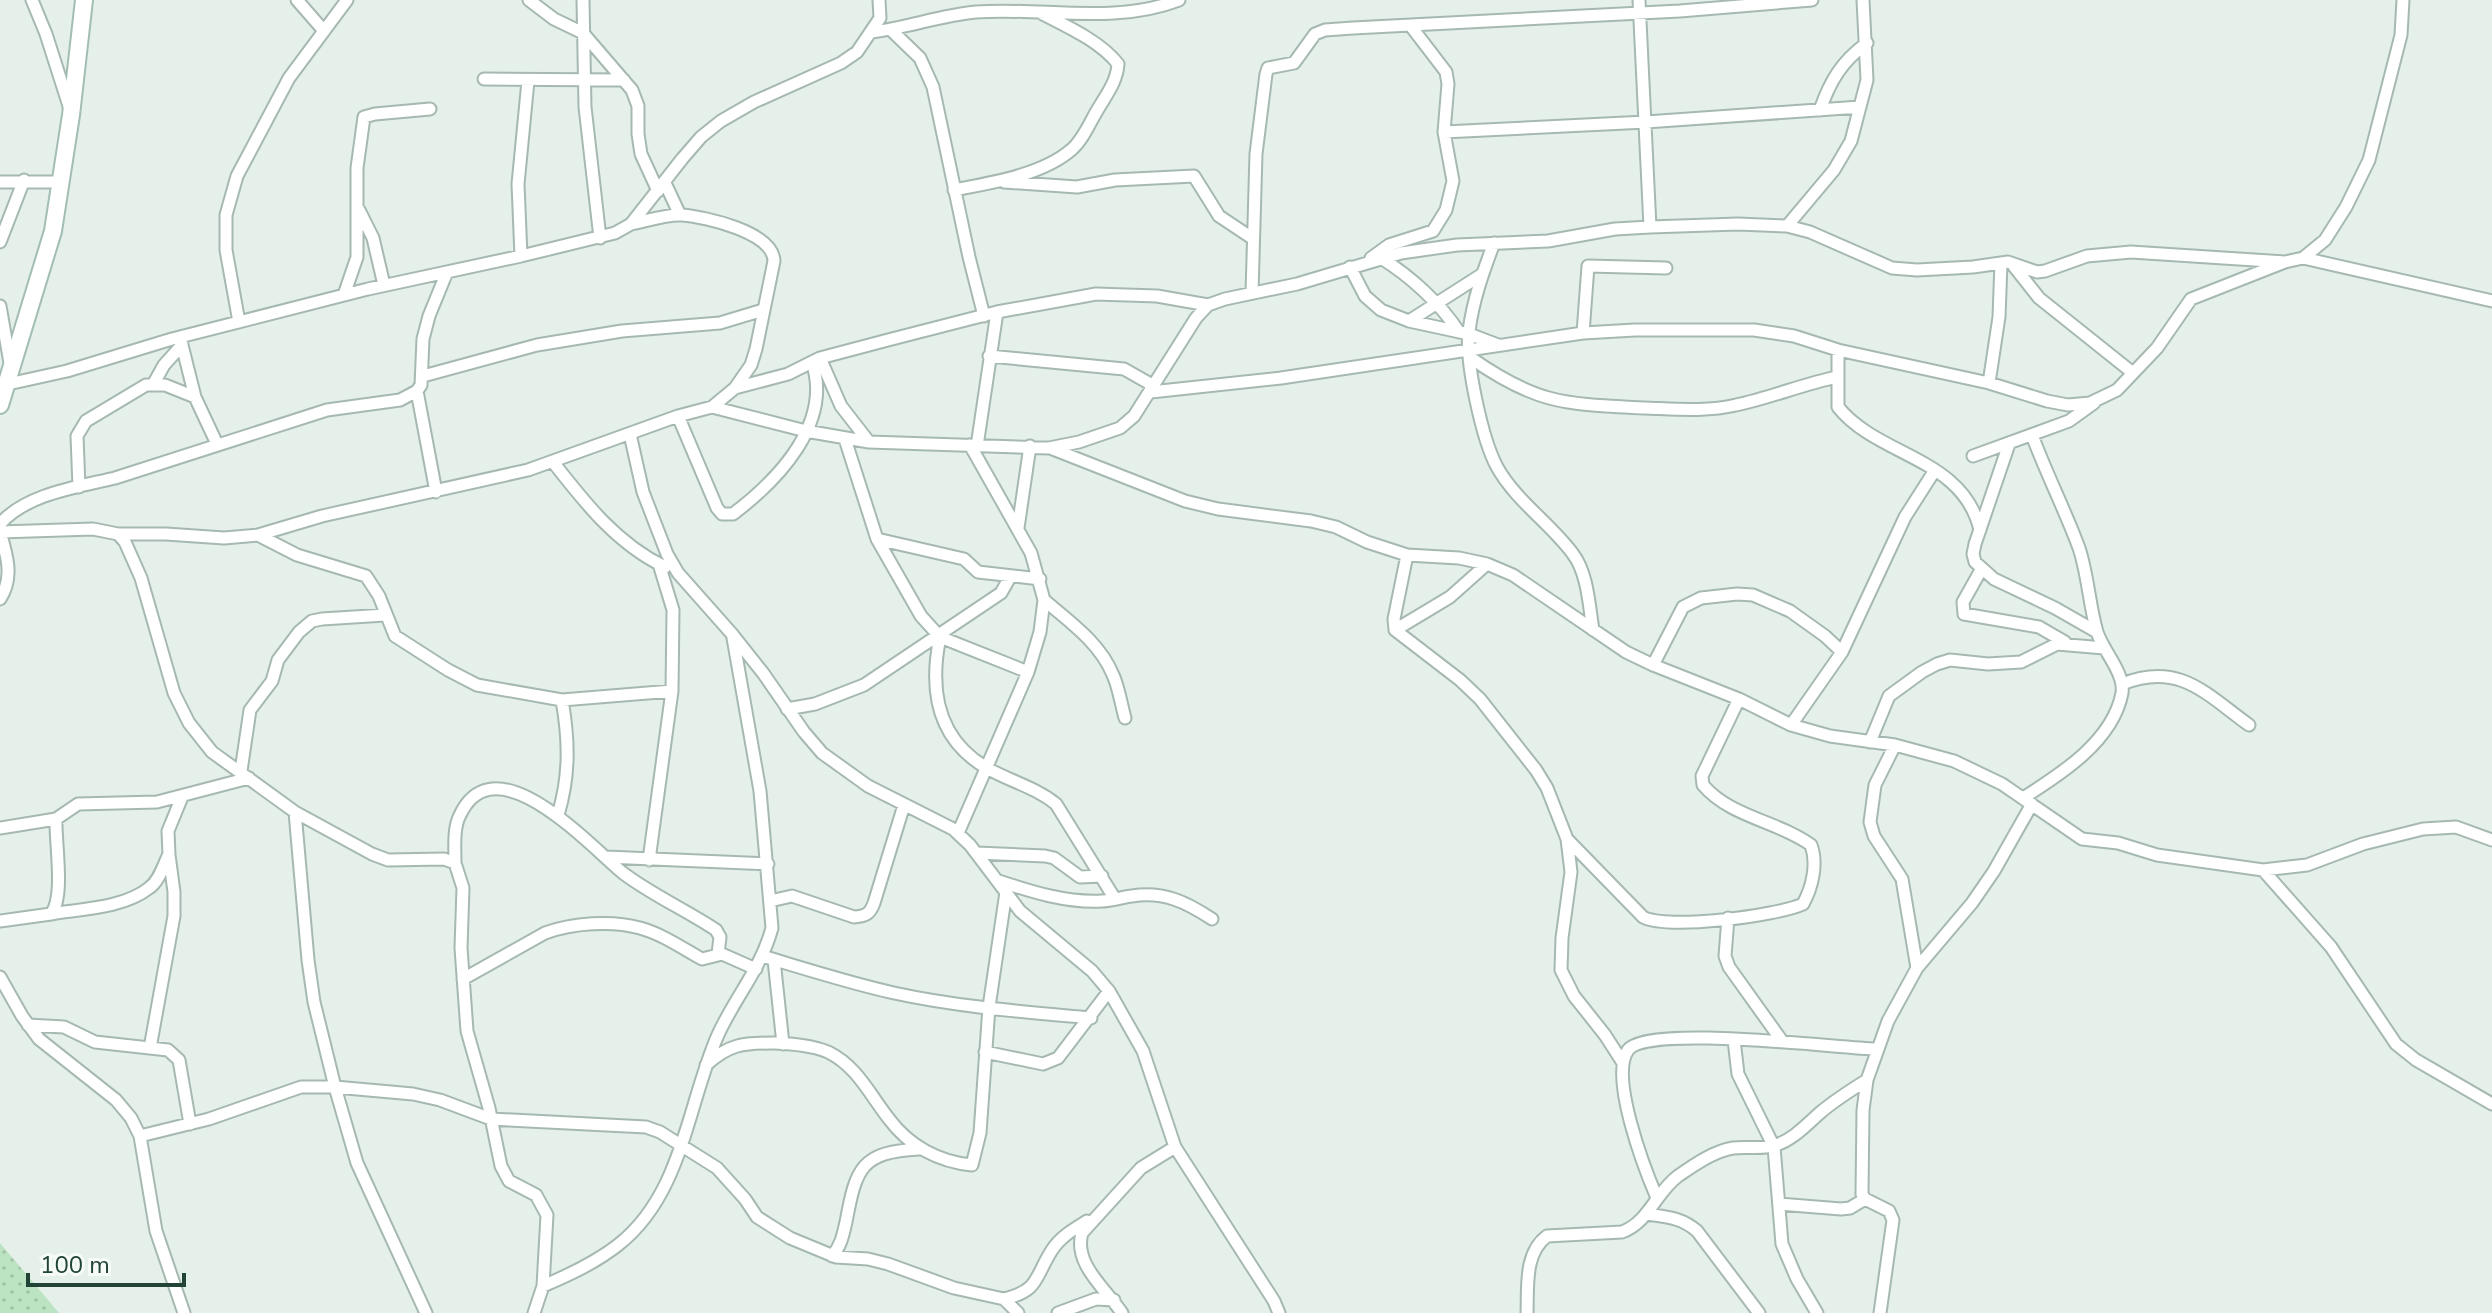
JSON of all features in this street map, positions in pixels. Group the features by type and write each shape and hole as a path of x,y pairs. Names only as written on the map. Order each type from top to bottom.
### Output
{"street":[{"path":"32,0 71,115"},
{"path":"0,405 53,231 71,115 84,0"},
{"path":"297,0 324,31"},
{"path":"239,322 226,238 226,215 237,176 289,78 347,0"},
{"path":"529,0 554,19 583,33 632,90 638,106 641,154 680,215"},
{"path":"583,0 585,107 600,238"},
{"path":"631,224 701,137 721,121 754,102 841,63 857,52 880,18 879,0"},
{"path":"872,32 974,12 1117,13 1154,8 1179,0"},
{"path":"1252,293 1256,154 1268,68 1294,63 1315,34 1325,30 1639,6 1812,0"},
{"path":"1787,226 1843,157 1851,141 1867,80 1863,0"},
{"path":"2303,258 2325,240 2363,176 2381,122 2396,60 2403,0"},
{"path":"1639,6 1650,227"},
{"path":"954,190 1029,172 1070,151 1097,112 1117,74 1118,64 1112,57 1041,13"},
{"path":"1368,262 1389,245 1433,231 1446,210 1453,181 1444,132 1446,72 1410,25"},
{"path":"891,30 920,58 933,87 984,316"},
{"path":"1820,110 1841,65 1867,43"},
{"path":"484,79 624,80"},
{"path":"521,256 518,184 528,81"},
{"path":"1444,132 1860,107"},
{"path":"344,295 357,257 357,168 364,117 430,109"},
{"path":"997,182 1077,187 1115,180 1194,176 1219,216 1252,238"},
{"path":"0,242 24,180"},
{"path":"0,182 60,182"},
{"path":"357,207 373,238 384,285"},
{"path":"0,599 9,578 8,559 0,532 93,529 118,534 224,538 258,535 322,516 436,492 553,462 678,416 712,407 735,388 751,365 774,261 768,244 726,225 680,215 631,224 600,238 344,295 67,371 10,378"},
{"path":"735,388 788,374 816,360 997,312 1112,293 1208,305 1297,284 1381,258 1457,245 1548,241 1615,229 1738,224 1787,226 1810,232 1892,268 1943,270 2007,264 2045,271 2087,256 2131,252 2285,262"},
{"path":"1464,333 1494,243"},
{"path":"1381,258 1407,277 1464,333 1484,436 1497,467 1517,494 1574,555 1582,573 1593,630"},
{"path":"989,356 1124,369 1153,389 1281,378 1470,354 1499,345 1583,333 1754,330 1794,336 1838,350 1989,383 2068,405 2090,403 2117,390 2157,348 2191,299 2285,262 2303,258 2492,301"},
{"path":"2007,264 2039,298 2133,373"},
{"path":"1989,383 2007,264"},
{"path":"1583,333 1588,266 1666,268"},
{"path":"1350,267 1359,287 1372,304 1392,316 1464,333 1499,345"},
{"path":"436,492 417,391 423,376 423,339 447,272"},
{"path":"1409,321 1481,275"},
{"path":"1049,448 1120,428 1134,416 1196,318 1208,305"},
{"path":"0,306 10,378"},
{"path":"423,376 537,345 622,331 720,323 763,310"},
{"path":"958,833 1028,672 1040,632 1044,600 1040,579 1018,528 974,445 997,312"},
{"path":"154,383 181,341"},
{"path":"181,341 195,397 217,444"},
{"path":"1838,350 1838,407 1845,416 1857,426 1935,470 1966,495 1980,530"},
{"path":"1470,354 1522,390 1563,403 1589,406 1713,409 1739,405 1837,377"},
{"path":"678,416 717,508 727,515 733,514 778,477 794,456 806,431 818,390 816,360"},
{"path":"816,360 841,406 869,442"},
{"path":"79,487 76,451 80,428 86,421 154,383 195,397"},
{"path":"0,524 17,507 79,487 327,410 400,400 417,391"},
{"path":"1973,456 2069,421 2098,400"},
{"path":"712,407 806,431 869,442 1049,448 1185,501 1336,527 1407,555 1459,558 1487,564 1513,575 1593,630 1653,665 1739,699 1791,725 1830,736 1895,745 1954,761 1978,771 2028,801 2082,839 2118,843 2157,855 2263,870 2307,865 2363,844 2423,829 2456,827 2492,840"},
{"path":"630,434 643,492 667,554 678,573 732,634 822,753 868,786 958,833 977,853 1020,911 1092,971 1109,991 1143,1051 1175,1147 1279,1313"},
{"path":"1880,1313 1893,1220 1889,1211 1865,1199 1861,1178 1863,1110 1876,1049 1917,968 1987,881 2028,801 2095,743 2121,695 2122,684 2097,632 2079,549 2032,435"},
{"path":"845,439 877,539 910,599 938,636 1028,672"},
{"path":"2009,444 1973,554 1975,562 1981,570 2007,587 2041,601 2097,632"},
{"path":"1018,528 1030,446"},
{"path":"553,462 598,518 632,546 678,573"},
{"path":"1791,725 1842,652 1905,517 1935,470"},
{"path":"118,534 125,542 141,578 165,665 184,713 212,752 295,812 388,860 444,859 455,863"},
{"path":"258,535 297,555 366,576 374,585 395,636 477,685 562,700 672,691"},
{"path":"877,539 959,557 978,572 1040,579"},
{"path":"1407,555 1394,619 1395,630 1460,680 1499,721 1542,779 1560,815 1571,872 1560,956 1561,970 1574,996 1623,1063 1634,1137 1657,1198"},
{"path":"649,860 672,691 673,610 659,564"},
{"path":"1395,630 1450,597 1487,564"},
{"path":"1981,570 1963,602 1964,614 2039,627 2068,644"},
{"path":"787,709 815,704 864,685 1001,593 1010,577"},
{"path":"1653,665 1683,607 1701,598 1737,594 1753,595 1790,611 1842,652"},
{"path":"1044,600 1086,636 1100,654 1113,674 1125,718"},
{"path":"245,775 250,710 272,681 278,660 299,632 312,621 322,619 385,615"},
{"path":"543,1286 585,1268 621,1243 654,1205 681,1147 721,1027 756,969 772,928 760,791 732,634"},
{"path":"938,636 937,680 942,720 954,742 985,767 1043,793 1056,804 1115,899"},
{"path":"1870,742 1889,696 1922,672 1950,660 1988,664 2021,662 2049,645 2104,648"},
{"path":"2122,684 2136,678 2169,675 2209,696 2249,725"},
{"path":"1567,839 1643,917 1652,922 1728,918 1803,904 1809,893 1814,867 1811,845 1743,813 1703,785 1702,776 1739,699"},
{"path":"558,815 568,776 567,729 562,700"},
{"path":"1895,745 1875,785 1870,822 1874,836 1902,879 1917,968"},
{"path":"0,828 56,819 78,804 157,802 182,797 245,775"},
{"path":"534,1313 543,1286 546,1210 536,1195 509,1181 504,1174 467,1031 463,979 463,888 455,863 458,818 480,793 488,789 511,791 558,815 641,886 716,930 720,937 718,954"},
{"path":"150,1048 174,916 168,831 182,797"},
{"path":"770,901 792,896 854,917 870,912 904,805"},
{"path":"295,812 314,1002 335,1087 357,1163 426,1313"},
{"path":"51,914 58,896 56,819"},
{"path":"977,853 1045,856 1054,858 1080,877 1102,876"},
{"path":"0,921 107,904 142,892 151,887 169,855"},
{"path":"606,857 768,864"},
{"path":"2263,870 2331,947 2396,1044 2416,1060 2492,1104"},
{"path":"998,881 1053,897 1102,902 1133,895 1169,896 1212,919"},
{"path":"706,1066 727,1048 743,1044 783,1044 825,1051 842,1060 860,1077 901,1134 919,1149 955,1162 973,1164 980,1133 989,1007 1006,892"},
{"path":"1728,918 1725,956 1729,967 1782,1041"},
{"path":"463,979 535,938 560,928 600,925 636,927 653,932 702,959 718,954 756,969"},
{"path":"762,956 883,991 933,1000 1091,1018"},
{"path":"774,960 783,1044"},
{"path":"0,977 28,1025 49,1049 116,1100 131,1118 140,1136 156,1231 184,1313"},
{"path":"985,1052 1051,1063 1091,1018 1109,991"},
{"path":"28,1025 64,1027 95,1042 168,1050 179,1060 190,1124"},
{"path":"1623,1063 1635,1043 1654,1038 1782,1041 1833,1048 1876,1049"},
{"path":"1734,1040 1738,1074 1774,1147 1782,1244 1797,1279 1817,1313"},
{"path":"1527,1313 1531,1260 1540,1241 1547,1236 1622,1232 1639,1223 1677,1177 1716,1153 1731,1149 1774,1147 1867,1080"},
{"path":"140,1136 238,1110 301,1087 413,1094 440,1100 491,1119 646,1127 660,1132 717,1168 757,1217 774,1230 832,1256 888,1264 939,1283 1004,1299 1023,1295 1061,1239 1112,1202 1141,1168 1175,1147"},
{"path":"832,1256 841,1243 854,1183 860,1172 882,1153 919,1149"},
{"path":"1779,1204 1841,1209 1850,1208 1865,1199"},
{"path":"1646,1214 1674,1217 1687,1222 1759,1313"},
{"path":"1094,1217 1082,1233 1079,1244 1081,1256 1122,1313"},
{"path":"1004,1299 1018,1313"},
{"path":"1058,1313 1096,1299 1114,1300"}],"green space":[{"path":"0,1243 59,1313 0,1313"}]}
